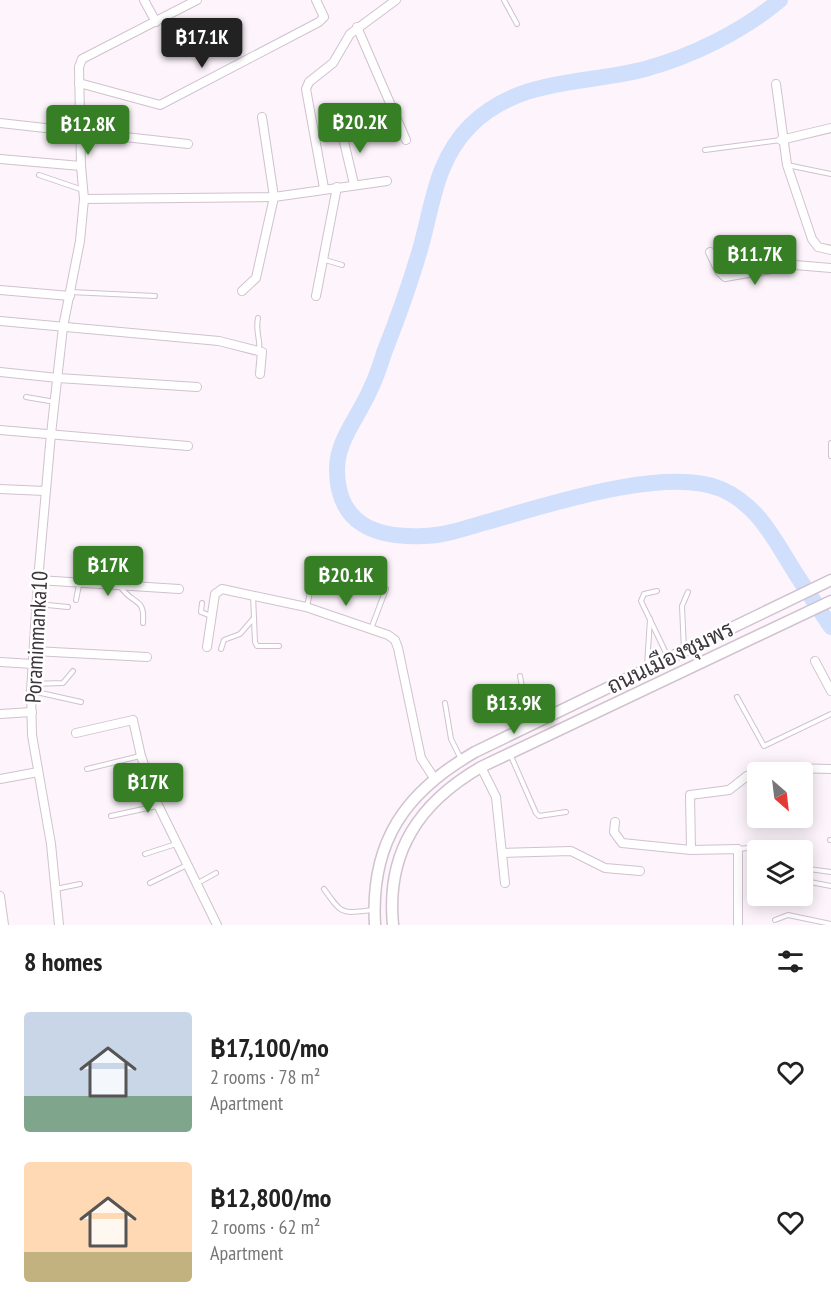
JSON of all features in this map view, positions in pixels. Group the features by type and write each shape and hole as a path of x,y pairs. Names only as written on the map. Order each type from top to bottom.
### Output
{"main road":[{"name":"ถนนเมืองชุมพร","path":"375,925 375,885 381,854 393,827 407,804 434,778 462,760 529,726 831,580"},
{"name":"ถนนเมืองชุมพร","path":"393,925 392,886 397,862 408,836 434,801 481,767 831,601"}],"street":[{"path":"144,0 156,22 197,0"},
{"path":"79,83 160,105 320,22 324,17 316,0"},
{"path":"324,188 306,89 309,82 333,63 357,27 396,0"},
{"name":"Poraminmanka10","path":"59,925 51,844 38,772 32,688 38,580 51,435 63,327 80,241 83,195 79,132 79,66 82,60 156,22"},
{"path":"357,27 406,140"},
{"path":"776,84 781,140 787,165 812,238 818,247 831,250"},
{"path":"242,291 256,278 274,197 262,117"},
{"path":"0,123 188,144"},
{"path":"781,140 831,128"},
{"path":"341,129 354,184"},
{"path":"0,159 81,166"},
{"path":"83,195 274,197 324,188 387,181"},
{"path":"316,296 337,187"},
{"path":"710,252 725,277 795,266 831,268"},
{"path":"0,290 70,294"},
{"path":"0,321 219,341 259,351 262,355 260,374"},
{"path":"0,372 196,387"},
{"path":"0,430 188,446"},
{"path":"0,489 45,491"},
{"path":"38,580 179,589"},
{"path":"207,647 218,590 253,594 306,607 371,629 395,640 421,758 434,778"},
{"path":"34,651 147,657"},
{"path":"815,661 831,691"},
{"path":"0,662 33,664"},
{"path":"0,714 32,712"},
{"path":"76,733 133,720 141,756 158,805 217,925"},
{"path":"481,767 496,797 505,883"},
{"path":"813,769 831,769"},
{"path":"0,779 38,772"},
{"path":"692,850 690,795 729,790 747,776"},
{"path":"615,822 614,832 622,843 692,850 738,849 738,925"},
{"path":"502,853 571,851 605,868 640,871"},
{"path":"0,896 2,925"}],"lane":[{"path":"504,0 517,24"},
{"path":"705,150 781,140"},
{"path":"787,165 831,174"},
{"path":"39,175 83,195"},
{"path":"322,259 342,265"},
{"path":"70,294 155,296"},
{"path":"258,318 255,332 261,343 259,351"},
{"path":"26,398 55,402"},
{"path":"831,443 831,456"},
{"path":"76,600 84,560"},
{"path":"120,585 127,597 144,608 143,623"},
{"path":"371,629 386,589"},
{"path":"657,591 641,597 669,658"},
{"path":"306,607 310,592"},
{"path":"684,651 682,606 688,592"},
{"path":"253,594 257,646 279,646"},
{"path":"202,603 201,612 212,616"},
{"path":"37,604 68,607"},
{"path":"221,649 224,640 240,634 254,618"},
{"path":"647,669 650,618"},
{"path":"32,688 63,683 74,671"},
{"path":"520,676 529,726"},
{"path":"32,688 81,702"},
{"path":"737,697 765,746 831,714"},
{"path":"445,703 451,739 462,760"},
{"path":"510,753 536,813 539,816 566,812"},
{"path":"87,769 141,756"},
{"path":"111,816 158,805"},
{"path":"145,854 177,844"},
{"path":"738,849 747,848"},
{"path":"150,883 188,865"},
{"path":"813,870 831,872"},
{"path":"198,883 216,873"},
{"path":"813,883 831,886"},
{"path":"55,889 80,884"},
{"path":"324,889 339,910 345,912 374,910"},
{"path":"775,920 788,915 831,924"}],"waterway":[{"path":"780,0 765,12 716,42 681,57 645,69 532,90 490,109 471,125 449,154 442,170 403,303 374,381 341,448 337,469 339,488 344,503 352,515 362,524 375,530 406,536 450,533 576,497 640,484 698,483 721,489 744,503 762,522 831,627"}]}
